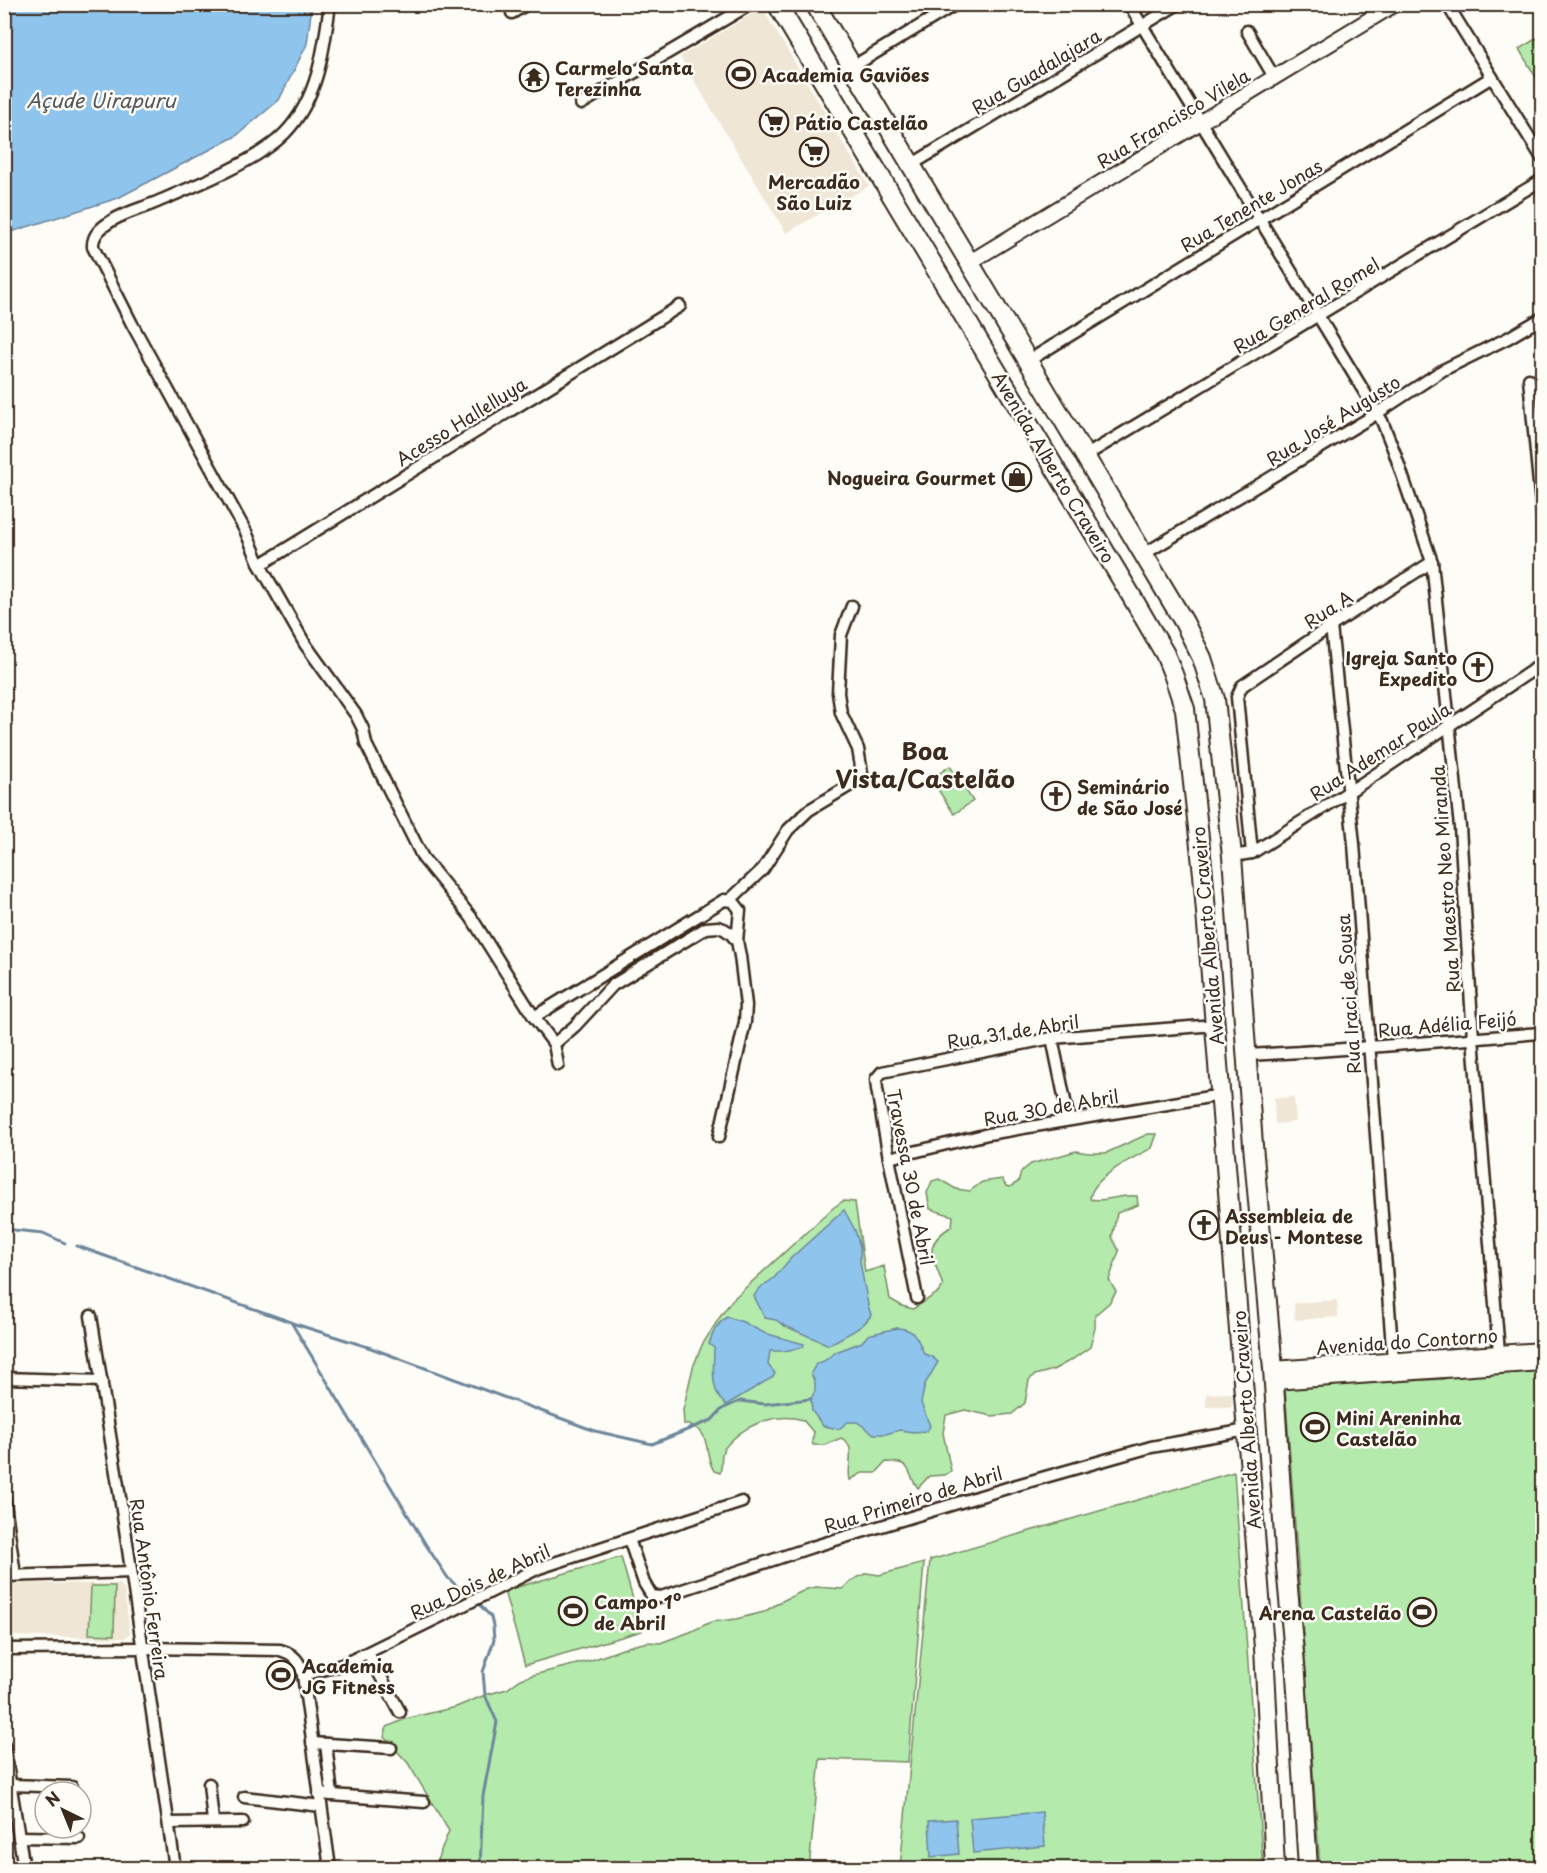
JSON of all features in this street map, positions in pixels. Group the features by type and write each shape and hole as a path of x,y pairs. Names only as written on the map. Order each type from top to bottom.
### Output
{"main road":[{"name":"Avenida Alberto Craveiro","path":"777,4 1165,654 1185,709 1202,859 1264,1648 1275,1869"},
{"name":"Avenida Alberto Craveiro","path":"815,4 1189,631 1202,657 1215,699 1232,856 1255,1168 1274,1375 1308,1869"},
{"path":"1202,859 1232,856"}],"street":[{"path":"330,4 322,57 314,82 307,100 286,132 256,155 239,164 114,219 96,234 92,240 93,247 100,264 305,644 356,715 363,729 366,744 423,858 471,917 534,1017 554,1044 558,1065"},
{"path":"512,14 527,4"},
{"path":"581,104 751,4"},
{"path":"852,67 956,4"},
{"name":"Rua Maestro Neo Miranda","path":"1129,4 1377,413 1394,451 1432,562 1460,827 1473,1038 1499,1352"},
{"name":"Rua Guadalajara","path":"911,165 1178,4"},
{"name":"Rua Francisco Vilela","path":"970,262 1395,4"},
{"path":"1447,4 1542,156"},
{"path":"1247,31 1274,78"},
{"name":"Rua Tenente Jonas","path":"1028,361 1492,77"},
{"name":"Rua General Romel","path":"1085,456 1542,180"},
{"name":"Acesso Hallelluya","path":"261,565 680,306"},
{"name":"Rua José Augusto","path":"1144,554 1377,413 1443,370 1508,338 1542,318"},
{"path":"1529,379 1542,515"},
{"name":"Rua A","path":"1252,853 1237,697 1242,686 1432,562"},
{"path":"730,900 763,869 788,830 809,810 854,783 862,773 858,749 841,713 838,693 841,635 852,606"},
{"name":"Rua Iraci de Sousa","path":"1331,626 1349,791 1393,1360"},
{"name":"Rua Ademar Paula","path":"1232,856 1252,853 1542,664"},
{"path":"534,1017 705,910 724,900 730,900 736,904 741,913 737,941 744,981 746,1013 719,1137"},
{"path":"554,1044 575,1026 613,985 701,931 718,927 730,933 737,941"},
{"name":"Rua 31 de Abril","path":"888,1070 1052,1038 1215,1025"},
{"name":"Rua Adélia Feijó","path":"1246,1055 1368,1048 1542,1033"},
{"path":"1052,1038 1069,1120"},
{"name":"Travessa 30 de Abril","path":"888,1070 882,1072 876,1079 917,1298"},
{"name":"Rua 30 de Abril","path":"889,1158 988,1134 1221,1095"},
{"name":"Rua Antônio Ferreira","path":"91,1316 175,1869"},
{"name":"Avenida do Contorno","path":"1274,1375 1393,1360 1542,1350"},
{"name":"Avenida do Contorno","path":"1274,1375 1542,1363"},
{"path":"4,1378 102,1381"},
{"name":"Rua Primeiro de Abril","path":"629,1539 646,1587 652,1596 660,1597 834,1540 1129,1453 1247,1430"},
{"path":"4,1496 10,1576 131,1572"},
{"name":"Rua Dois de Abril","path":"303,1675 342,1665 539,1568 742,1502"},
{"path":"4,1649 142,1648 280,1650 287,1652 301,1664 330,1869"},
{"path":"368,1653 400,1712"},
{"path":"312,1743 391,1748"},
{"path":"326,1744 332,1795"},
{"path":"4,1745 24,1869"},
{"path":"210,1784 213,1821"},
{"path":"11,1785 33,1786"},
{"path":"319,1794 424,1802"},
{"path":"244,1797 321,1806"},
{"path":"169,1822 243,1822"},
{"path":"19,1837 33,1837"}],"shaded area":[{"name":"Pátio Castelão","path":"762,8 869,186 786,233 680,57"},
{"path":"1294,1097 1296,1122 1275,1124 1274,1098"},
{"path":"1337,1300 1338,1317 1295,1320 1294,1303"},
{"path":"1232,1393 1232,1407 1206,1407 1206,1394"},
{"path":"5,1583 120,1584 124,1589 130,1633 125,1638 5,1636"}],"green space":[{"path":"1542,35 1542,80 1537,79 1519,49"},
{"path":"950,766 973,801 954,814 931,779"},
{"path":"1148,1134 1157,1134 1152,1148 1105,1176 1092,1191 1090,1199 1095,1200 1137,1196 1138,1205 1117,1213 1112,1237 1119,1251 1109,1280 1116,1292 1109,1303 1095,1315 1095,1328 1090,1347 1053,1370 1035,1375 1029,1380 1025,1403 1012,1414 992,1416 965,1410 946,1415 943,1433 951,1471 945,1475 929,1476 918,1488 905,1465 886,1462 876,1473 862,1473 850,1480 850,1451 846,1441 841,1438 824,1445 813,1445 814,1433 803,1420 775,1418 740,1433 722,1454 720,1473 714,1471 704,1436 700,1431 684,1424 683,1410 693,1367 702,1345 732,1300 833,1208 843,1201 855,1202 865,1272 884,1266 890,1299 913,1309 939,1292 943,1286 932,1252 936,1240 952,1226 953,1216 930,1209 927,1193 932,1181 939,1179 956,1189 970,1191 982,1182 1002,1179 1006,1186 1010,1187 1018,1182 1021,1172 1031,1164 1076,1151 1106,1153"},
{"name":"Arena Castelão","path":"1542,1368 1542,1868 1320,1868 1285,1388 1363,1381 1370,1383 1444,1379 1448,1376"},
{"path":"1234,1472 1263,1868 900,1868 930,1560"},
{"name":"Campo 1º de Abril","path":"621,1557 642,1631 525,1665 504,1591"},
{"path":"924,1563 908,1762 820,1759 809,1868 431,1868 437,1860 449,1831 408,1763 384,1737 387,1727 405,1719 456,1707 507,1689 521,1679 533,1675 589,1661 631,1646 648,1642 660,1643 711,1622 764,1612 807,1589 816,1587 842,1589 867,1573 879,1575"},
{"path":"91,1586 115,1586 114,1635 89,1634"}],"water":[{"name":"Açude Uirapuru","path":"5,4 312,5 307,44 279,100 236,136 118,198 5,234"},
{"path":"844,1210 855,1230 860,1247 860,1262 871,1315 858,1328 829,1345 776,1320 765,1318 754,1296 791,1258"},
{"path":"727,1317 764,1333 804,1344 803,1347 784,1351 770,1351 768,1365 775,1373 773,1377 726,1405 721,1400 715,1386 714,1348 709,1344 715,1329"},
{"path":"897,1328 912,1332 924,1354 938,1362 925,1384 921,1403 930,1426 927,1431 900,1430 886,1434 874,1434 857,1422 848,1422 839,1429 823,1426 812,1411 811,1399 815,1391 815,1383 811,1373 816,1364 836,1352 862,1342 868,1335"},
{"path":"1042,1812 1045,1846 973,1853 970,1818"},
{"path":"956,1819 959,1854 931,1857 929,1821"}],"waterway":[{"path":"4,1229 43,1233 65,1243"},
{"path":"77,1246 291,1322 426,1545 448,1578 468,1596"},
{"path":"292,1323 371,1348 595,1431 652,1444 712,1420 722,1409 740,1401 765,1404 811,1399"},
{"path":"478,1603 491,1617 493,1626 494,1640 483,1672 485,1695 497,1722 483,1796 480,1868"}],"place":[{"name":"Academia Gaviões","path":"741,74"},
{"name":"Carmelo Santa Terezinha","path":"534,77"},
{"name":"Pátio Castelão","path":"774,122"},
{"name":"Mercadão São Luiz","path":"814,152"},
{"name":"Nogueira Gourmet","path":"1017,477"},
{"name":"Igreja Santo Expedito","path":"1478,667"},
{"name":"Seminário de São José","path":"1056,796"},
{"name":"Assembleia de Deus - Montese","path":"1204,1225"},
{"name":"Mini Areninha Castelão","path":"1315,1427"},
{"name":"Campo 1º de Abril","path":"573,1611"},
{"name":"Arena Castelão","path":"1422,1612"},
{"name":"Academia JG Fitness","path":"281,1675"}],"district":[{"name":"Boa Vista/Castelão","path":"925,764"}]}
